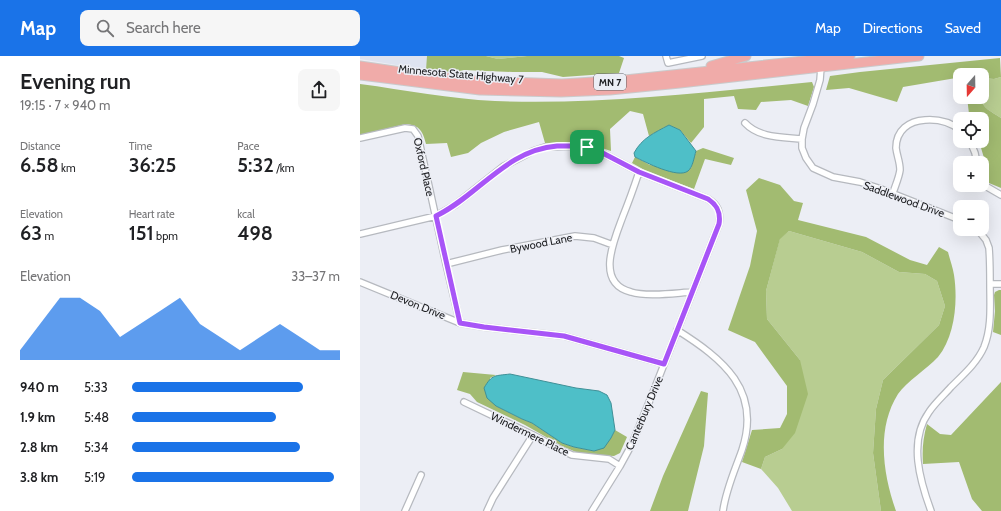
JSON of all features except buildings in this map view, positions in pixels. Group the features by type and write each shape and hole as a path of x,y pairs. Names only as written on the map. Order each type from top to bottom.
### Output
{"main road":[{"path":"679,74 685,71 724,63 747,56"},
{"name":"Minnesota State Highway 7","path":"360,66 465,80 562,84 611,82 850,56"},
{"name":"Minnesota State Highway 7","path":"360,76 480,90 562,92 610,90 919,56"}],"street":[{"path":"666,56 668,63 702,56"},
{"name":"Saddlewood Drive","path":"821,67 820,80 804,128 802,139 802,148 806,158 813,168 832,177 860,182 892,193 953,217"},
{"path":"892,193 900,171 896,147 897,140 902,129 906,125 918,121 936,120 946,122 953,126"},
{"path":"745,123 757,132 772,136 802,139"},
{"name":"Oxford Place","path":"360,138 405,128 413,130 418,136 460,323"},
{"name":"Canterbury Drive","path":"360,234 436,216 455,204 504,166 533,151 545,147 587,147 602,152 639,172 713,202 720,212 719,224 678,330 632,444 592,511"},
{"path":"639,172 613,245 609,261 612,277 616,284 623,289 638,294 692,292"},
{"path":"989,188 1001,195"},
{"name":"Bywood Lane","path":"446,264 502,250 576,236 594,238 613,245"},
{"path":"931,511 919,474 919,432 928,412 970,369 984,347 990,322 990,284 989,248 983,236"},
{"name":"Devon Drive","path":"360,282 460,323 564,336 664,364"},
{"path":"990,284 1001,284"},
{"path":"678,330 717,358 728,369 737,381 746,408 746,436 728,486 723,511"},
{"name":"Windermere Place","path":"464,402 572,455 609,460 620,466"},
{"path":"487,511 497,491 533,435"},
{"path":"405,511 421,475"}],"shaded area":[{"path":"360,56 428,57 426,70 360,59"}],"green space":[{"path":"427,56 486,56 498,59 527,56 619,56 624,58 619,73 563,77 542,72 464,70 454,72 426,70"},
{"path":"486,56 527,56 498,59"},
{"path":"1000,58 1001,77 989,79 989,68 953,68 953,79 903,87 897,102 849,88 826,90 830,76"},
{"path":"1001,77 1001,118 991,112 983,104 989,104 989,79"},
{"path":"812,82 814,87 808,106 791,100 761,102 756,110 738,109 734,96 704,99 704,127 691,143 680,130 669,125 649,136 643,114 630,111 610,129 611,151 586,143 545,143 539,122 504,132 481,143 468,153 451,157 447,143 426,144 424,136 420,130 411,125 406,124 360,135 360,84 461,98 535,102 654,97"},
{"path":"968,104 983,104 991,112 1001,118 1001,188 989,183 989,156 983,156 981,148 989,148 989,112 969,112"},
{"path":"703,148 734,158 731,165 705,159 694,189 648,172 632,163 635,157 650,165 691,168 696,151"},
{"path":"759,178 780,185 794,201 803,203 798,220 866,237 910,260 927,265 939,247 948,252 954,275 956,296 952,329 944,349 938,357 906,384 898,394 891,408 887,422 884,437 885,467 891,497 896,511 881,511 873,453 876,409 883,380 939,325 945,306 937,281 925,274 899,272 862,252 789,231 780,239 766,291 767,319 800,360 808,394 795,433 782,449 765,457 761,469 742,462 752,430 780,428 787,414 787,386 755,342 728,330 750,266 757,231 746,190"},
{"path":"789,231 862,252 899,272 925,274 937,281 945,306 939,325 883,380 876,409 873,453 881,511 792,511 778,488 761,469 765,457 782,449 800,360 767,319 766,291 780,238"},
{"path":"1001,290 1001,335 993,332 995,311 994,295 995,292"},
{"path":"463,372 496,375 490,378 496,406 532,423 562,443 594,451 611,438 615,430 627,437 620,453 614,456 595,455 576,452 562,446 525,425 477,402 470,394 457,390"},
{"path":"1001,382 1001,511 982,511 972,499 959,462 923,464 924,439 927,424 940,434 951,435"},
{"path":"701,391 708,393 704,446 688,511 650,511 663,476"}],"water":[{"path":"669,125 680,130 696,151 691,167 688,171 683,173 662,169 635,157 634,153 641,143 653,133"},
{"path":"510,374 576,388 599,391 607,395 611,403 615,430 604,448 594,451 562,443 532,423 496,406 487,398 484,388 489,380 494,376"}],"route":[{"path":"557,146 587,147 602,152 639,172 708,199 713,202 720,212 719,224 664,364 564,336 473,326 460,323 436,216 446,211 504,166 533,151 545,147 557,146"}]}
